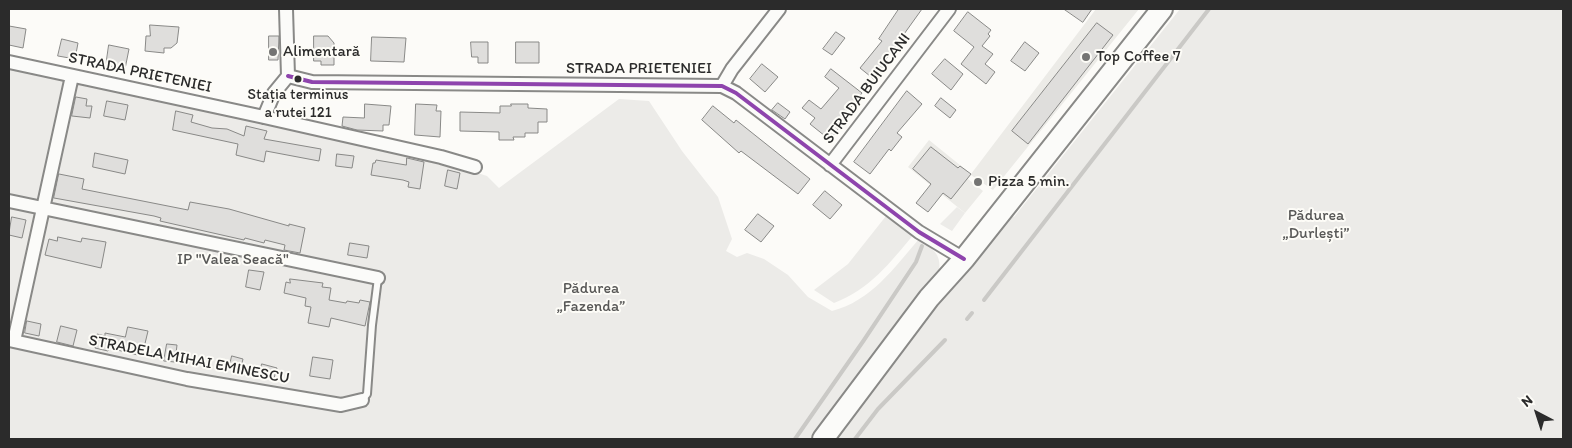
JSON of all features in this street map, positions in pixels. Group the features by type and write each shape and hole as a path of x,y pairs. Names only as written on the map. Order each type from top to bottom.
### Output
{"highway":[{"path":"823,439 929,298 964,259 1162,9"}],"street":[{"path":"264,117 274,93 288,76 286,9"},
{"path":"722,86 732,69 779,9"},
{"name":"STRADA BUIUCANI","path":"830,165 949,9"},
{"name":"STRADA PRIETENIEI","path":"9,62 264,117 441,157 475,167"},
{"path":"12,341 72,76"},
{"name":"STRADA PRIETENIEI","path":"288,76 312,82 722,86 736,93 919,232 964,259"},
{"path":"9,201 378,278"},
{"name":"STRADELA MIHAI EMINESCU","path":"12,341 187,378 332,404 347,404 362,400"}],"lane":[{"path":"362,400 367,394 372,325 378,278"}],"shaded area":[{"path":"1096,9 1139,9 993,190 971,175 968,179 983,191 965,213 908,167 929,140 971,174"}],"green space":[{"name":"Pădurea „Durlești”","path":"1180,9 1563,9 1563,439 834,439 1009,213 1014,217"},
{"path":"9,69 456,166 487,176 499,188 619,99 649,101 682,151 718,197 732,239 726,251 737,257 747,253 764,259 788,275 808,297 832,311 859,300 881,282 919,239 937,255 939,271 810,439 9,439"},
{"path":"957,207 965,213 952,231 940,224"},
{"path":"886,216 914,234 888,265 869,283 834,303 814,290 848,264"}],"building":[{"path":"899,9 922,9 884,62 888,64 875,80 860,68 882,41 879,39"},
{"path":"1064,9 1092,9 1083,22"},
{"path":"968,12 991,30 988,34 990,36 982,46 993,54 985,64 995,72 986,84 961,64 974,47 954,31"},
{"path":"1097,23 1113,35 1028,144 1012,131"},
{"path":"150,25 179,27 177,43 171,48 164,48 164,53 145,51 146,36 150,36"},
{"path":"9,26 26,29 23,48 9,45"},
{"path":"836,32 845,38 832,55 823,49"},
{"path":"269,36 279,36 278,60 269,60"},
{"path":"314,36 328,36 334,43 334,65 321,65 321,61 314,61"},
{"path":"372,37 406,38 404,62 371,61"},
{"path":"62,39 78,43 75,59 58,56"},
{"path":"471,42 488,42 488,63 478,63 478,57 472,57"},
{"path":"516,42 539,42 539,63 516,63"},
{"path":"1025,42 1039,53 1025,71 1011,61"},
{"path":"109,45 129,49 125,69 106,66"},
{"path":"945,59 963,74 951,90 932,74"},
{"path":"762,64 778,77 765,92 750,79"},
{"path":"831,69 862,93 839,123 841,125 830,140 810,124 815,118 802,108 809,100 821,109 839,88 825,77"},
{"path":"907,91 922,104 897,133 902,137 891,151 889,149 870,174 854,162"},
{"path":"76,97 87,99 86,106 92,106 90,118 72,116"},
{"path":"941,98 956,110 950,118 935,106"},
{"path":"107,101 128,105 125,120 104,116"},
{"path":"778,103 790,112 785,119 772,110"},
{"path":"365,104 391,106 389,125 383,125 383,131 357,130 342,126 343,117 364,118"},
{"path":"416,104 437,105 436,111 441,111 440,137 415,135"},
{"path":"511,104 528,104 528,108 547,109 547,122 538,122 538,133 525,133 525,137 513,137 514,140 499,140 499,132 460,131 460,112 500,113 500,106 511,106"},
{"path":"713,106 734,123 736,120 810,179 798,194 741,151 739,153 702,120"},
{"path":"176,111 193,115 191,122 212,128 227,129 244,136 246,126 267,131 264,139 321,149 319,161 266,151 264,162 236,155 238,144 173,130"},
{"path":"931,147 958,168 960,166 971,174 951,199 943,193 928,212 916,203 931,184 913,169"},
{"path":"95,153 128,160 125,174 93,167"},
{"path":"337,154 354,156 352,168 336,166"},
{"path":"407,158 424,162 420,189 408,187 409,182 403,180 371,175 373,163 376,160 406,165"},
{"path":"448,170 460,173 457,189 445,186"},
{"path":"59,174 84,179 82,189 188,210 190,202 229,209 289,226 289,224 305,228 300,253 284,250 285,245 265,240 264,243 245,238 244,240 160,221 161,218 154,216 54,198"},
{"path":"825,191 842,205 830,219 813,205"},
{"path":"758,214 774,226 761,242 745,230"},
{"path":"12,217 26,220 22,238 9,235"},
{"path":"58,237 81,242 82,238 106,242 101,268 45,255 49,239 57,241"},
{"path":"350,243 369,246 367,258 348,255"},
{"path":"249,270 264,272 260,290 246,287"},
{"path":"290,279 323,283 322,287 331,288 329,300 346,303 347,301 359,303 360,300 370,302 365,326 331,318 329,327 308,323 311,307 305,306 306,298 284,293 286,282 290,283"},
{"path":"27,321 41,324 39,336 25,333"},
{"path":"61,326 77,330 73,346 57,342"},
{"path":"128,327 148,331 142,356 109,348 108,351 95,348 97,334 105,336 105,333 125,337"},
{"path":"167,344 177,345 175,362 164,361"},
{"path":"232,356 243,359 240,371 229,369"},
{"path":"313,357 333,360 330,379 310,376"},
{"path":"262,364 277,368 274,378 259,375"}],"waterway":[{"path":"984,300 1209,9"},
{"path":"795,439 916,262 922,246"},
{"path":"967,319 972,313"},
{"path":"855,439 878,409 945,340"}],"transit line":[{"path":"288,76 312,82 722,86 736,93 919,232 964,259"}],"place":[{"name":"Alimentară","path":"273,52"},
{"name":"Top Coffee 7","path":"1086,57"},
{"name":"Stația terminus a rutei 121","path":"298,79"},
{"name":"Pizza 5 min.","path":"978,182"}],"park label":[{"name":"IP \"Valea Seacă\"","path":"233,260"},
{"name":"Pădurea „Fazenda”","path":"591,298"}]}
